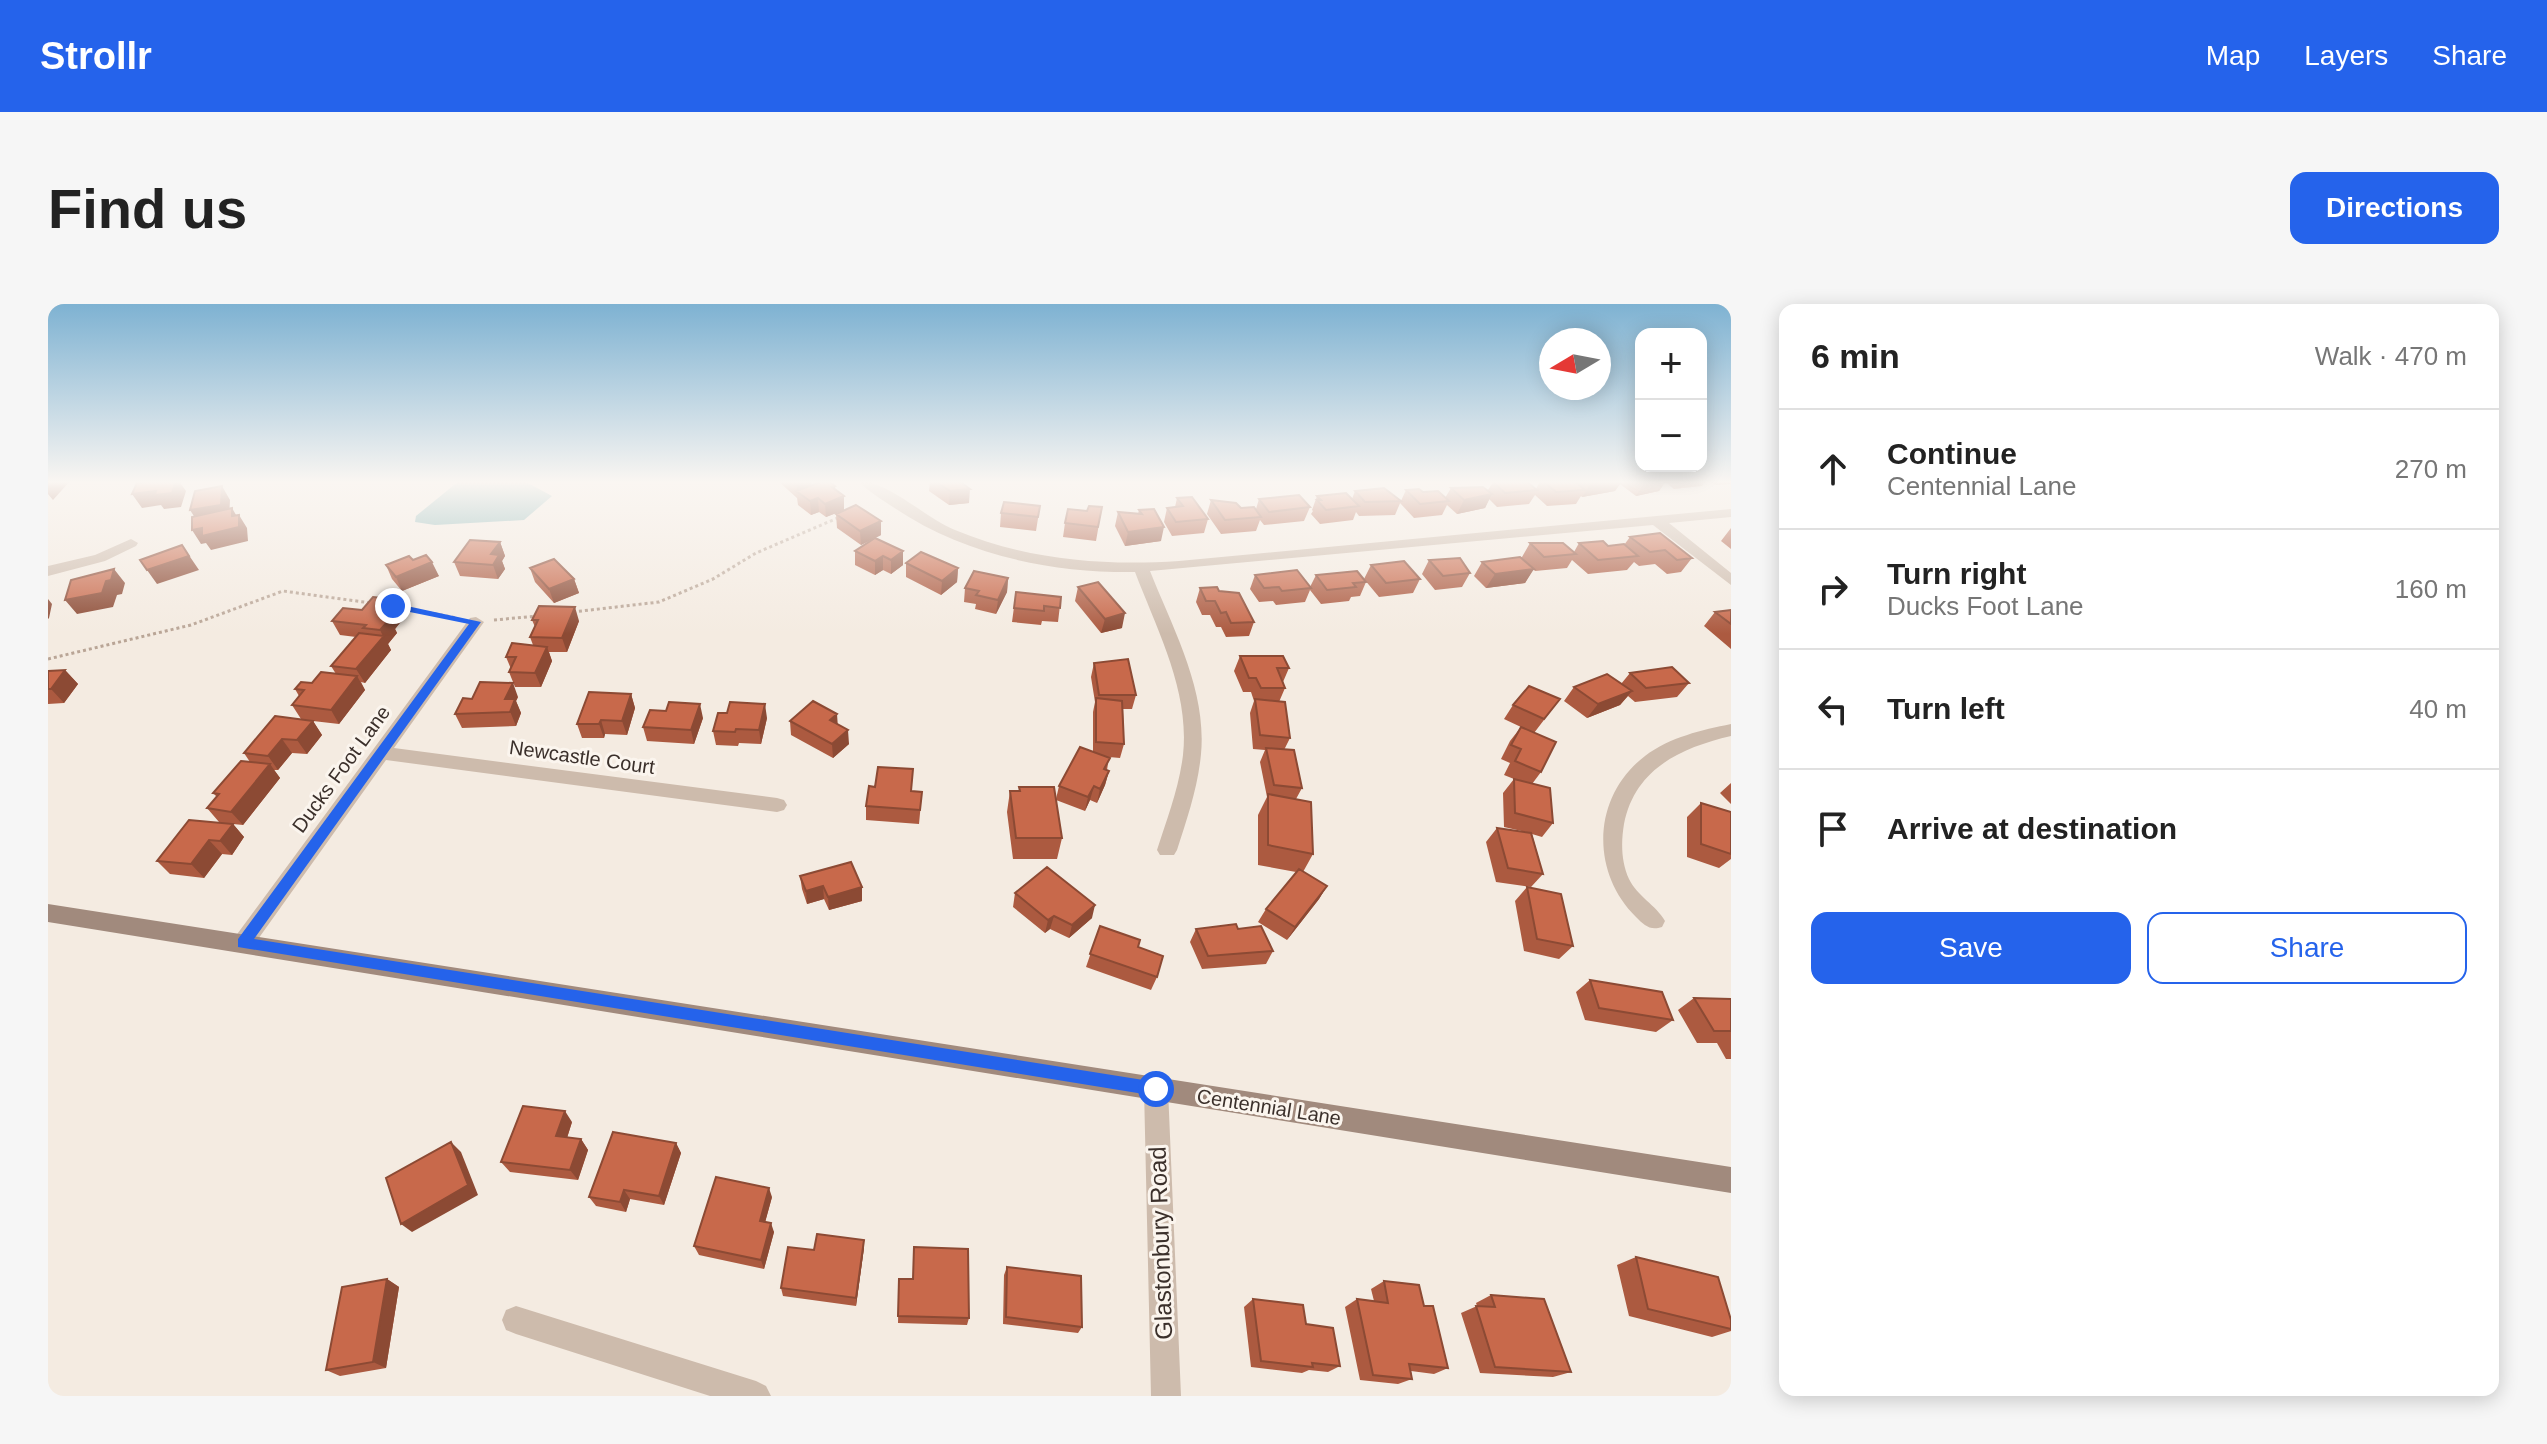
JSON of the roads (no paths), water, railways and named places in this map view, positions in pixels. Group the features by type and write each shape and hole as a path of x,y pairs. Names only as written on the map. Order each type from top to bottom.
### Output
{"street":[{"path":"946,532 982,545 1058,563 1141,568 1528,532"},
{"path":"1671,532 1731,580"},
{"path":"48,571 100,558 131,543"},
{"path":"1141,568 1191,711 1193,742 1187,784 1167,850"},
{"name":"Ducks Foot Lane","path":"243,943 476,622"},
{"path":"1654,921 1631,899 1619,881 1611,856 1615,821 1626,791 1648,762 1700,737 1731,730"},
{"name":"Newcastle Court","path":"381,753 777,805"},
{"name":"Centennial Lane","path":"48,913 1731,1180"},
{"name":"Glastonbury Road","path":"1156,1089 1166,1396"},
{"path":"516,1320 756,1396"}]}
